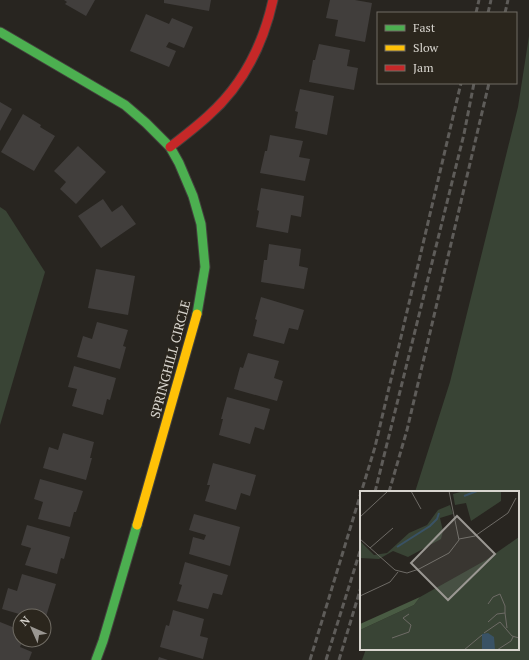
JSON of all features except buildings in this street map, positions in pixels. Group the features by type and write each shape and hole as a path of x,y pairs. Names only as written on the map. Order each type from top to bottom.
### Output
{"street":[{"path":"170,147 213,113 235,88 243,76 262,38 270,17 273,0"},
{"name":"SPRINGHILL CIRCLE","path":"0,32 125,105 146,123 170,147 179,163 193,196 200,224 205,267 196,320 103,641 96,660"}],"green space":[{"path":"529,36 529,660 362,660 366,650 519,650 519,491 415,491 450,382 518,107"},
{"path":"0,207 6,211 45,272 0,425"}],"railway":[{"path":"476,12 479,0"},
{"path":"488,12 491,0"},
{"path":"505,12 508,0"},
{"path":"362,491 375,447 461,84"},
{"path":"375,491 464,134 474,84"},
{"path":"389,491 407,430 489,84"},
{"path":"310,660 360,496"},
{"path":"326,660 360,551"},
{"path":"339,660 360,590"}],"traffic: fast":[{"path":"0,32 125,105 170,147 179,163 193,196 201,224 205,267 197,314"},
{"path":"96,660 137,525"}],"traffic: slow":[{"path":"137,525 197,314"}],"traffic: jam":[{"path":"170,147 208,116 232,91 250,63 264,33 273,0"}]}
